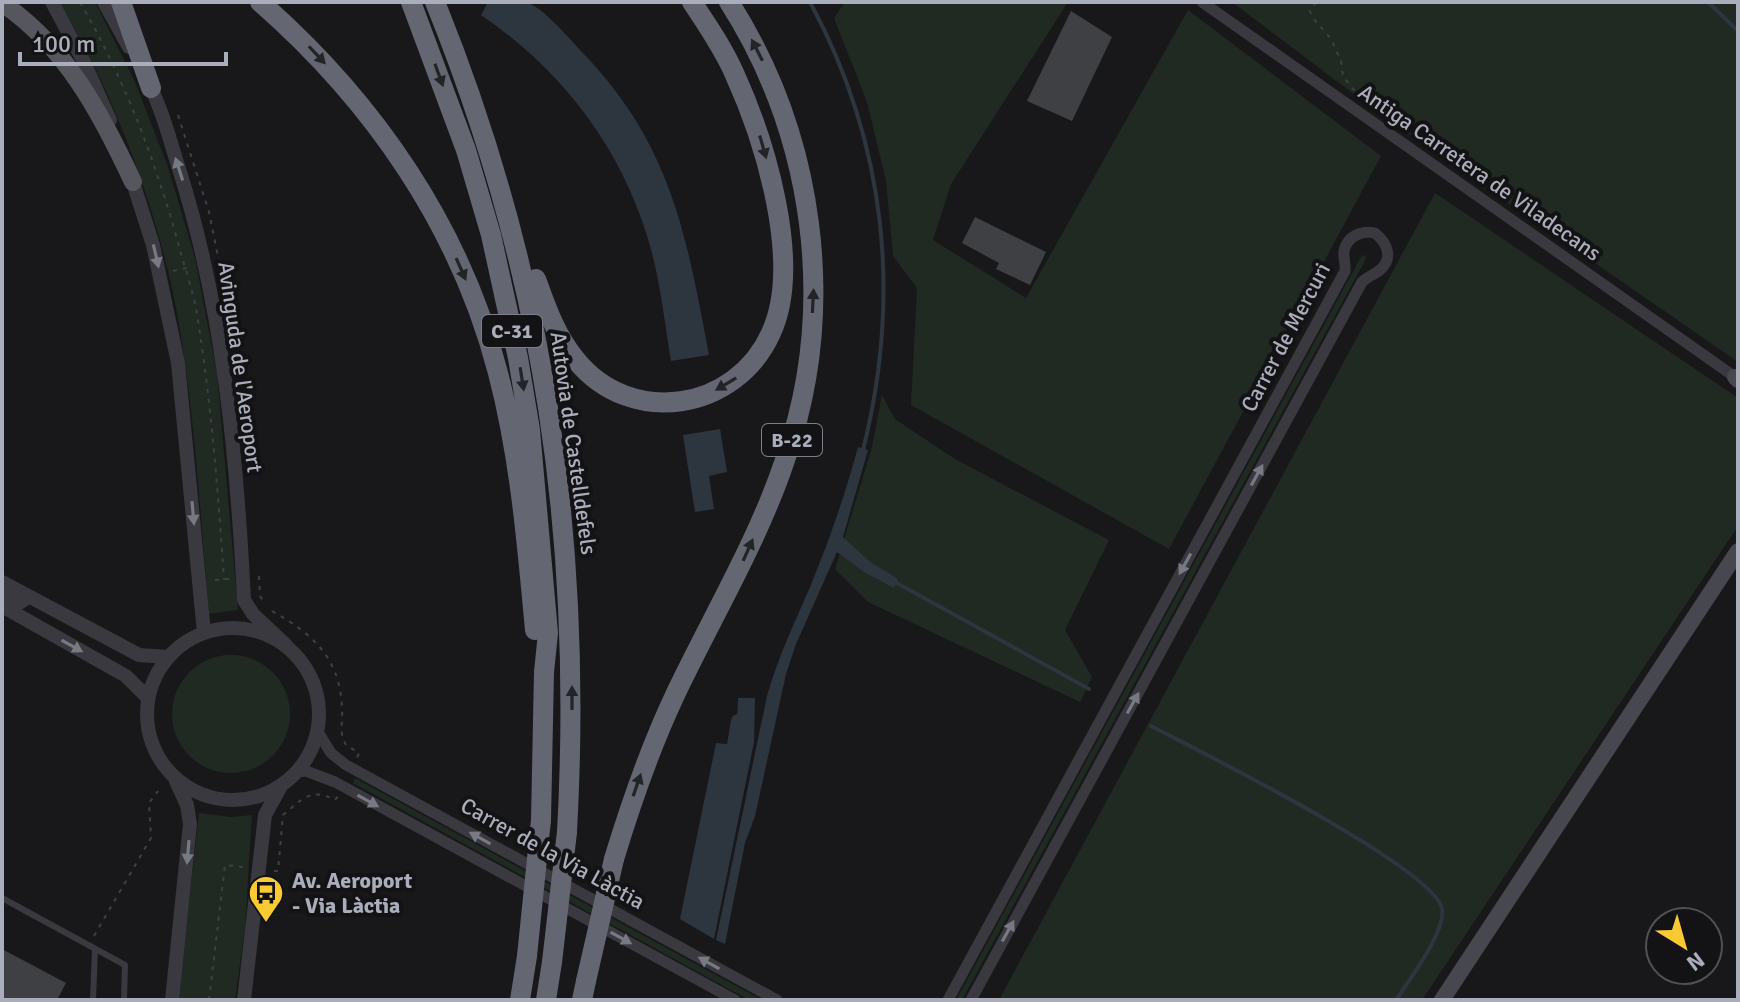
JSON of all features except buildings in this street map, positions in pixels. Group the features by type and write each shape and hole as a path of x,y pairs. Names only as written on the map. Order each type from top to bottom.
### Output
{"highway":[{"path":"121,2 151,88"},
{"path":"260,2 305,41 380,128 419,187 468,284 498,371 512,439 523,501 536,634 544,672"},
{"name":"Autovia de Castelldefels","path":"411,2 466,150 491,235 516,345 530,430 548,633 544,672 541,820 520,1000"},
{"name":"Autovia de Castelldefels","path":"435,2 485,133 507,209 541,360 562,501 572,658 572,749 567,832 546,1000"},
{"path":"507,209 548,313 577,362 613,390 656,404 684,403 721,388 751,365 772,332 780,308 782,248 777,207 755,121 734,72 692,2"},
{"name":"B-22","path":"584,991 614,859 629,809 656,738 746,557 767,507 797,423 806,379 814,292 813,244 804,190 794,144 762,61 729,2"}],"main road":[{"path":"2,3 29,22 68,65 112,137 133,182"},
{"path":"1442,1000 1738,551"}],"street":[{"path":"52,2 102,101 133,182 160,273 178,363 204,633"},
{"name":"Avinguda de l'Aeroport","path":"104,2 151,88 188,198 205,264 230,429 244,600 253,614 286,645"},
{"name":"Antiga Carretera de Viladecans","path":"1202,2 1737,378"},
{"name":"Carrer de Mercuri","path":"948,1000 1345,271 1347,242 1361,233 1375,233 1387,246 1385,265 1362,282 971,1000"},
{"path":"2,582 139,655 168,657"},
{"path":"2,604 19,603 29,597"},
{"path":"2,604 126,676 148,698"},
{"path":"172,1000 190,824 187,805 174,778 153,749 146,717 155,675 183,643 204,633 238,627 263,632 286,645 302,661 314,683 319,705 318,732 310,754 297,772 281,786 262,796 238,800 216,799 193,791 174,778"},
{"name":"Carrer de la Via Làctia","path":"318,732 331,753 346,765 777,1000"},
{"name":"Carrer de la Via Làctia","path":"297,772 306,771 335,782 735,1000"},
{"path":"244,1000 265,815 281,786"}],"lane":[{"path":"2,898 125,965 124,1000"},
{"path":"92,947 93,1000"}],"path":[{"path":"1316,2 1310,11 1313,18 1331,39 1341,61 1343,76 1357,95 1364,114"},
{"path":"160,273 205,264"},
{"path":"254,577 259,576 260,596 266,607 296,624 322,649 334,669 340,690 343,739 346,745 359,753 358,757"},
{"path":"92,947 151,838 149,803 158,791"},
{"path":"271,871 278,871 283,815 309,794 322,793 335,800 338,796"},
{"path":"209,1000 225,865 244,867"}],"shaded area":[{"path":"59,2 95,2 135,82 168,167 195,258 217,373 238,610 209,614 196,463 177,313 146,194 115,112"},
{"path":"488,2 525,2 547,15 611,85 635,120 655,155 682,229 709,355 671,361 652,253 626,182 609,149 565,89 540,62 481,15"},
{"path":"845,2 1068,2 951,184 933,240 1026,298 1188,10 1381,156 1169,549 911,405 917,288 893,256 886,181 867,102 834,18"},
{"path":"1232,2 1738,2 1738,362 1384,117"},
{"path":"1435,193 1738,398 1738,526 1422,1000 999,1000"},
{"path":"1362,255 1367,257 962,1000 956,1000"},
{"path":"882,395 895,419 955,459 1109,540 1065,630 1092,677 1080,702 868,602 835,569 872,447"},
{"path":"720,429 727,472 709,476 714,509 695,512 683,435"},
{"path":"858,447 868,450 843,537 869,561 898,579 894,588 864,572 837,552 786,674 755,816 745,843 725,944 716,940 767,696 830,535"},
{"path":"231,655 253,660 273,672 285,692 290,714 285,736 273,756 253,768 231,773 209,768 189,756 177,736 172,714 177,692 189,672 209,660"},
{"path":"738,698 755,698 754,742 714,939 680,919 716,743 736,745"},
{"path":"355,778 762,1000 749,1000 353,783"},
{"path":"199,813 231,817 252,815 245,927 235,1000 178,1000"}],"waterway":[{"path":"810,2 836,56 856,111 871,167 880,223 882,338 862,454"},
{"path":"1708,2 1738,31"},
{"path":"895,582 1089,689"},
{"path":"731,763 738,721"},
{"path":"1151,726 1359,839 1429,890 1442,909 1442,919 1425,956 1396,1000"}],"place":[{"name":"Av. Aeroport - Via Làctia","path":"266,924"}]}
